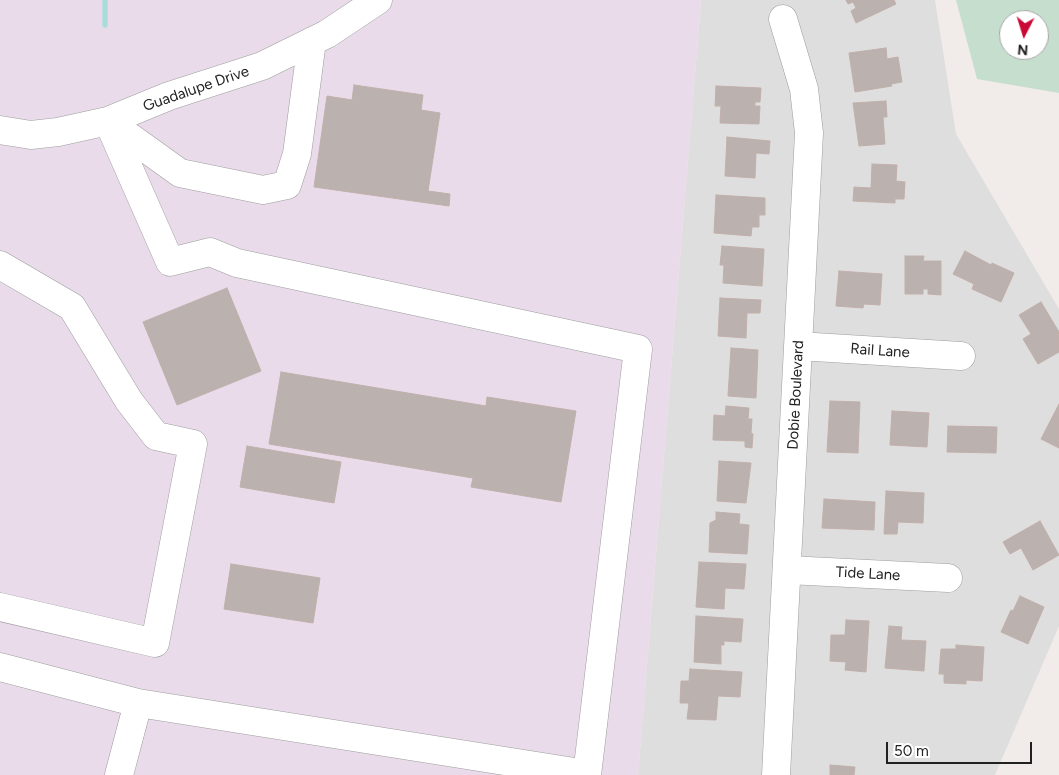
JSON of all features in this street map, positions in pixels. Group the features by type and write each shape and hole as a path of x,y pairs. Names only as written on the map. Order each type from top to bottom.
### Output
{"street":[{"name":"Guadalupe Drive","path":"0,130 31,135 58,132 108,121 169,96 262,66 312,41 378,0"},
{"name":"Dobie Boulevard","path":"776,775 809,133 804,89 783,19"},
{"path":"108,121 180,173 263,190 287,185 297,154 312,41"},
{"path":"0,667 138,703 587,775 638,349 237,263 210,252 170,262 108,121"},
{"path":"0,264 72,307 129,401 156,436 193,444 154,643 0,607"},
{"name":"Rail Lane","path":"798,346 962,356"},
{"name":"Tide Lane","path":"788,570 948,578"},
{"path":"120,775 138,703"}],"shaded area":[{"path":"0,0 701,0 638,775 0,775"},
{"path":"701,0 935,0 956,134 1059,309 1059,626 995,775 638,775"}],"green space":[{"path":"956,0 1059,0 1059,93 977,79"}],"building":[{"path":"846,0 894,0 896,4 856,23 851,11 856,8 853,2 848,4"},
{"path":"886,48 887,59 898,57 902,82 891,84 892,86 855,92 849,53"},
{"path":"354,85 423,95 421,110 440,113 428,191 450,194 449,206 314,187 327,96 352,100"},
{"path":"716,86 761,88 760,102 755,102 755,106 760,106 759,124 720,123 721,106 715,106"},
{"path":"886,101 887,117 883,117 885,144 859,146 853,103"},
{"path":"727,137 770,141 769,154 756,153 755,178 725,176"},
{"path":"872,164 897,165 896,181 905,182 904,199 895,199 895,203 853,201 854,187 871,188"},
{"path":"716,195 765,198 765,215 759,215 759,227 752,227 751,236 714,233"},
{"path":"722,246 764,249 762,286 723,283 724,265 720,265"},
{"path":"965,251 991,265 992,263 1014,273 1001,302 972,289 974,284 953,274"},
{"path":"905,256 924,256 923,261 941,261 941,295 928,294 928,289 923,289 923,294 905,294"},
{"path":"839,271 882,274 880,305 864,304 863,308 836,306"},
{"path":"227,288 261,371 177,405 143,322"},
{"path":"720,298 761,300 760,313 747,313 746,338 718,336"},
{"path":"1041,302 1059,332 1059,352 1038,364 1023,339 1031,334 1019,315"},
{"path":"731,348 758,350 756,398 728,396"},
{"path":"281,372 486,406 487,397 576,411 561,502 471,487 473,478 269,444"},
{"path":"830,401 860,402 858,453 827,452"},
{"path":"1059,404 1059,448 1041,439"},
{"path":"726,406 749,408 748,419 752,419 752,448 745,447 745,441 713,440 714,415 725,416"},
{"path":"892,411 929,413 927,447 890,445"},
{"path":"948,426 997,427 996,453 947,452"},
{"path":"247,446 341,462 334,503 240,487"},
{"path":"719,461 751,463 746,503 717,501"},
{"path":"886,491 924,493 923,523 898,522 897,534 884,534"},
{"path":"824,499 875,502 874,530 822,528"},
{"path":"716,512 740,514 739,524 749,525 747,554 709,552 710,523 716,520"},
{"path":"1040,521 1059,555 1033,570 1021,548 1010,554 1003,542"},
{"path":"699,562 746,564 744,589 725,588 724,609 696,607"},
{"path":"231,564 320,578 313,623 224,609"},
{"path":"1020,596 1044,607 1028,644 1001,632"},
{"path":"696,616 743,619 741,642 724,641 724,645 721,645 721,664 694,662"},
{"path":"846,620 869,621 866,672 845,670 846,662 830,661 831,635 845,635"},
{"path":"889,626 902,627 901,640 926,641 924,671 885,668"},
{"path":"956,645 984,647 982,681 966,680 966,684 944,683 944,674 939,674 941,649 956,649"},
{"path":"690,669 742,672 740,697 718,696 716,720 687,719 689,703 680,703 681,681 689,681"},
{"path":"830,765 855,767 854,775 830,775"}],"waterway":[{"path":"105,0 105,25"}]}
